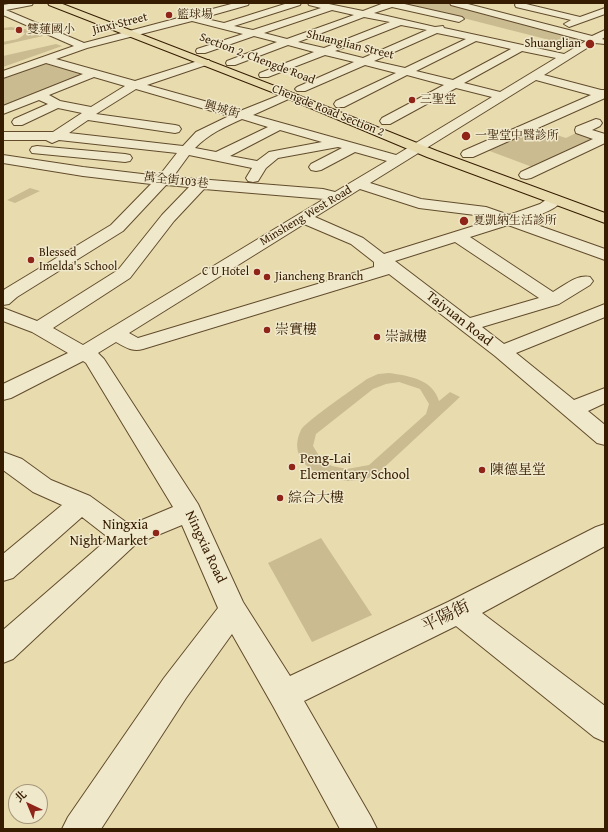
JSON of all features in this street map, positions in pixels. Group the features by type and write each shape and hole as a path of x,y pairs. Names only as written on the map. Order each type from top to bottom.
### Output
{"main road":[{"name":"Chengde Road Section 2","path":"52,3 289,96 468,154 605,204"},
{"name":"Section 2, Chengde Road","path":"74,3 315,94"},
{"name":"Section 2, Chengde Road","path":"328,99 353,109"},
{"path":"373,116 401,127"},
{"name":"Chengde Road Section 2","path":"424,141 556,200 605,218"}],"street":[{"path":"3,8 25,3"},
{"path":"224,26 297,3"},
{"path":"312,3 565,57"},
{"path":"232,63 364,14 389,3 460,19 301,89"},
{"path":"454,3 605,42"},
{"path":"510,3 581,20"},
{"name":"Jinxi Street","path":"3,76 83,46 241,4"},
{"path":"241,4 252,10 273,11"},
{"path":"482,10 500,5"},
{"path":"514,19 555,5"},
{"path":"593,6 605,7"},
{"path":"201,51 332,7"},
{"path":"554,30 605,11"},
{"path":"3,12 83,46"},
{"name":"Shuanglian Street","path":"192,18 502,96"},
{"path":"264,75 399,22"},
{"name":"Minsheng West Road","path":"3,393 85,352 398,160 424,141 502,96 565,57 590,39 605,33"},
{"path":"340,104 475,38"},
{"path":"386,121 520,48"},
{"path":"579,48 591,52"},
{"name":"興城街","path":"47,60 398,160"},
{"path":"7,163 37,150 110,99 135,85 205,62"},
{"path":"3,110 94,73"},
{"path":"534,76 604,94"},
{"path":"468,154 604,94"},
{"path":"39,95 57,104 89,113 175,129"},
{"path":"3,300 11,293 116,228 163,180 186,150 201,135 218,125 289,96"},
{"path":"18,122 57,104"},
{"path":"596,123 581,130 604,138"},
{"path":"217,157 279,126"},
{"path":"3,136 57,136 186,150 260,166"},
{"path":"255,138 275,144 317,137"},
{"path":"526,175 604,138"},
{"path":"242,145 274,155 340,143"},
{"path":"316,167 354,147"},
{"path":"37,150 137,160"},
{"path":"247,188 260,166 274,155"},
{"path":"160,162 176,164"},
{"name":"萬全街103巷","path":"7,163 200,184 323,193 336,198"},
{"path":"39,328 124,274 168,218 200,184"},
{"path":"358,184 419,203 486,212 605,255"},
{"path":"115,333 136,345 383,270 382,260 509,220 546,206 556,200"},
{"name":"Taiyuan Road","path":"303,218 357,241 502,352 605,437"},
{"path":"457,236 553,300"},
{"path":"468,326 553,300 584,281"},
{"path":"502,352 605,310"},
{"name":"Ningxia Road","path":"3,314 39,328 94,358 189,511 234,610 284,695 359,829"},
{"path":"572,410 605,395"},
{"path":"3,461 14,465 42,486 82,503 128,537"},
{"path":"3,570 82,503"},
{"path":"3,649 128,537 189,511"},
{"name":"平陽街","path":"284,695 458,611 605,534"},
{"path":"80,829 175,688 234,610"},
{"path":"458,611 605,726"}],"shaded area":[{"path":"395,3 450,3 581,38 569,45 467,19"},
{"path":"11,27 30,30 32,33 31,36 40,34 43,36 3,45 3,42 18,38 25,33 17,30 3,30 3,28"},
{"path":"56,44 62,46 3,67 3,56"},
{"path":"43,63 87,74 3,108 3,78"},
{"path":"532,127 566,138 580,131 585,137 596,140 535,168 487,150"},
{"path":"30,188 40,191 15,203 7,200"},
{"path":"389,373 412,377 426,383 436,394 439,401 450,392 460,397 376,475 362,480 350,481 325,477 314,471 305,464 299,454 297,443 301,430 331,404 367,379 378,374","holes":["399,382 420,389 429,404 426,414 369,465 347,469 332,466 321,459 313,446 316,434 373,389 386,384"]},
{"path":"321,538 372,615 312,642 268,563"}],"place":[{"name":"籃球場","path":"169,15"},
{"name":"雙蓮國小","path":"19,30"},
{"name":"Shuanglian","path":"590,44"},
{"name":"三聖堂","path":"412,100"},
{"name":"一聖堂中醫診所","path":"466,136"},
{"name":"夏凱納生活診所","path":"464,221"},
{"name":"Blessed Imelda's School","path":"31,260"},
{"name":"C U Hotel","path":"257,272"},
{"name":"Jiancheng Branch","path":"267,277"},
{"name":"崇實樓","path":"267,330"},
{"name":"崇誠樓","path":"377,337"},
{"name":"Peng-Lai Elementary School","path":"292,467"},
{"name":"陳德星堂","path":"482,470"},
{"name":"綜合大樓","path":"280,498"},
{"name":"Ningxia Night Market","path":"156,533"}]}
